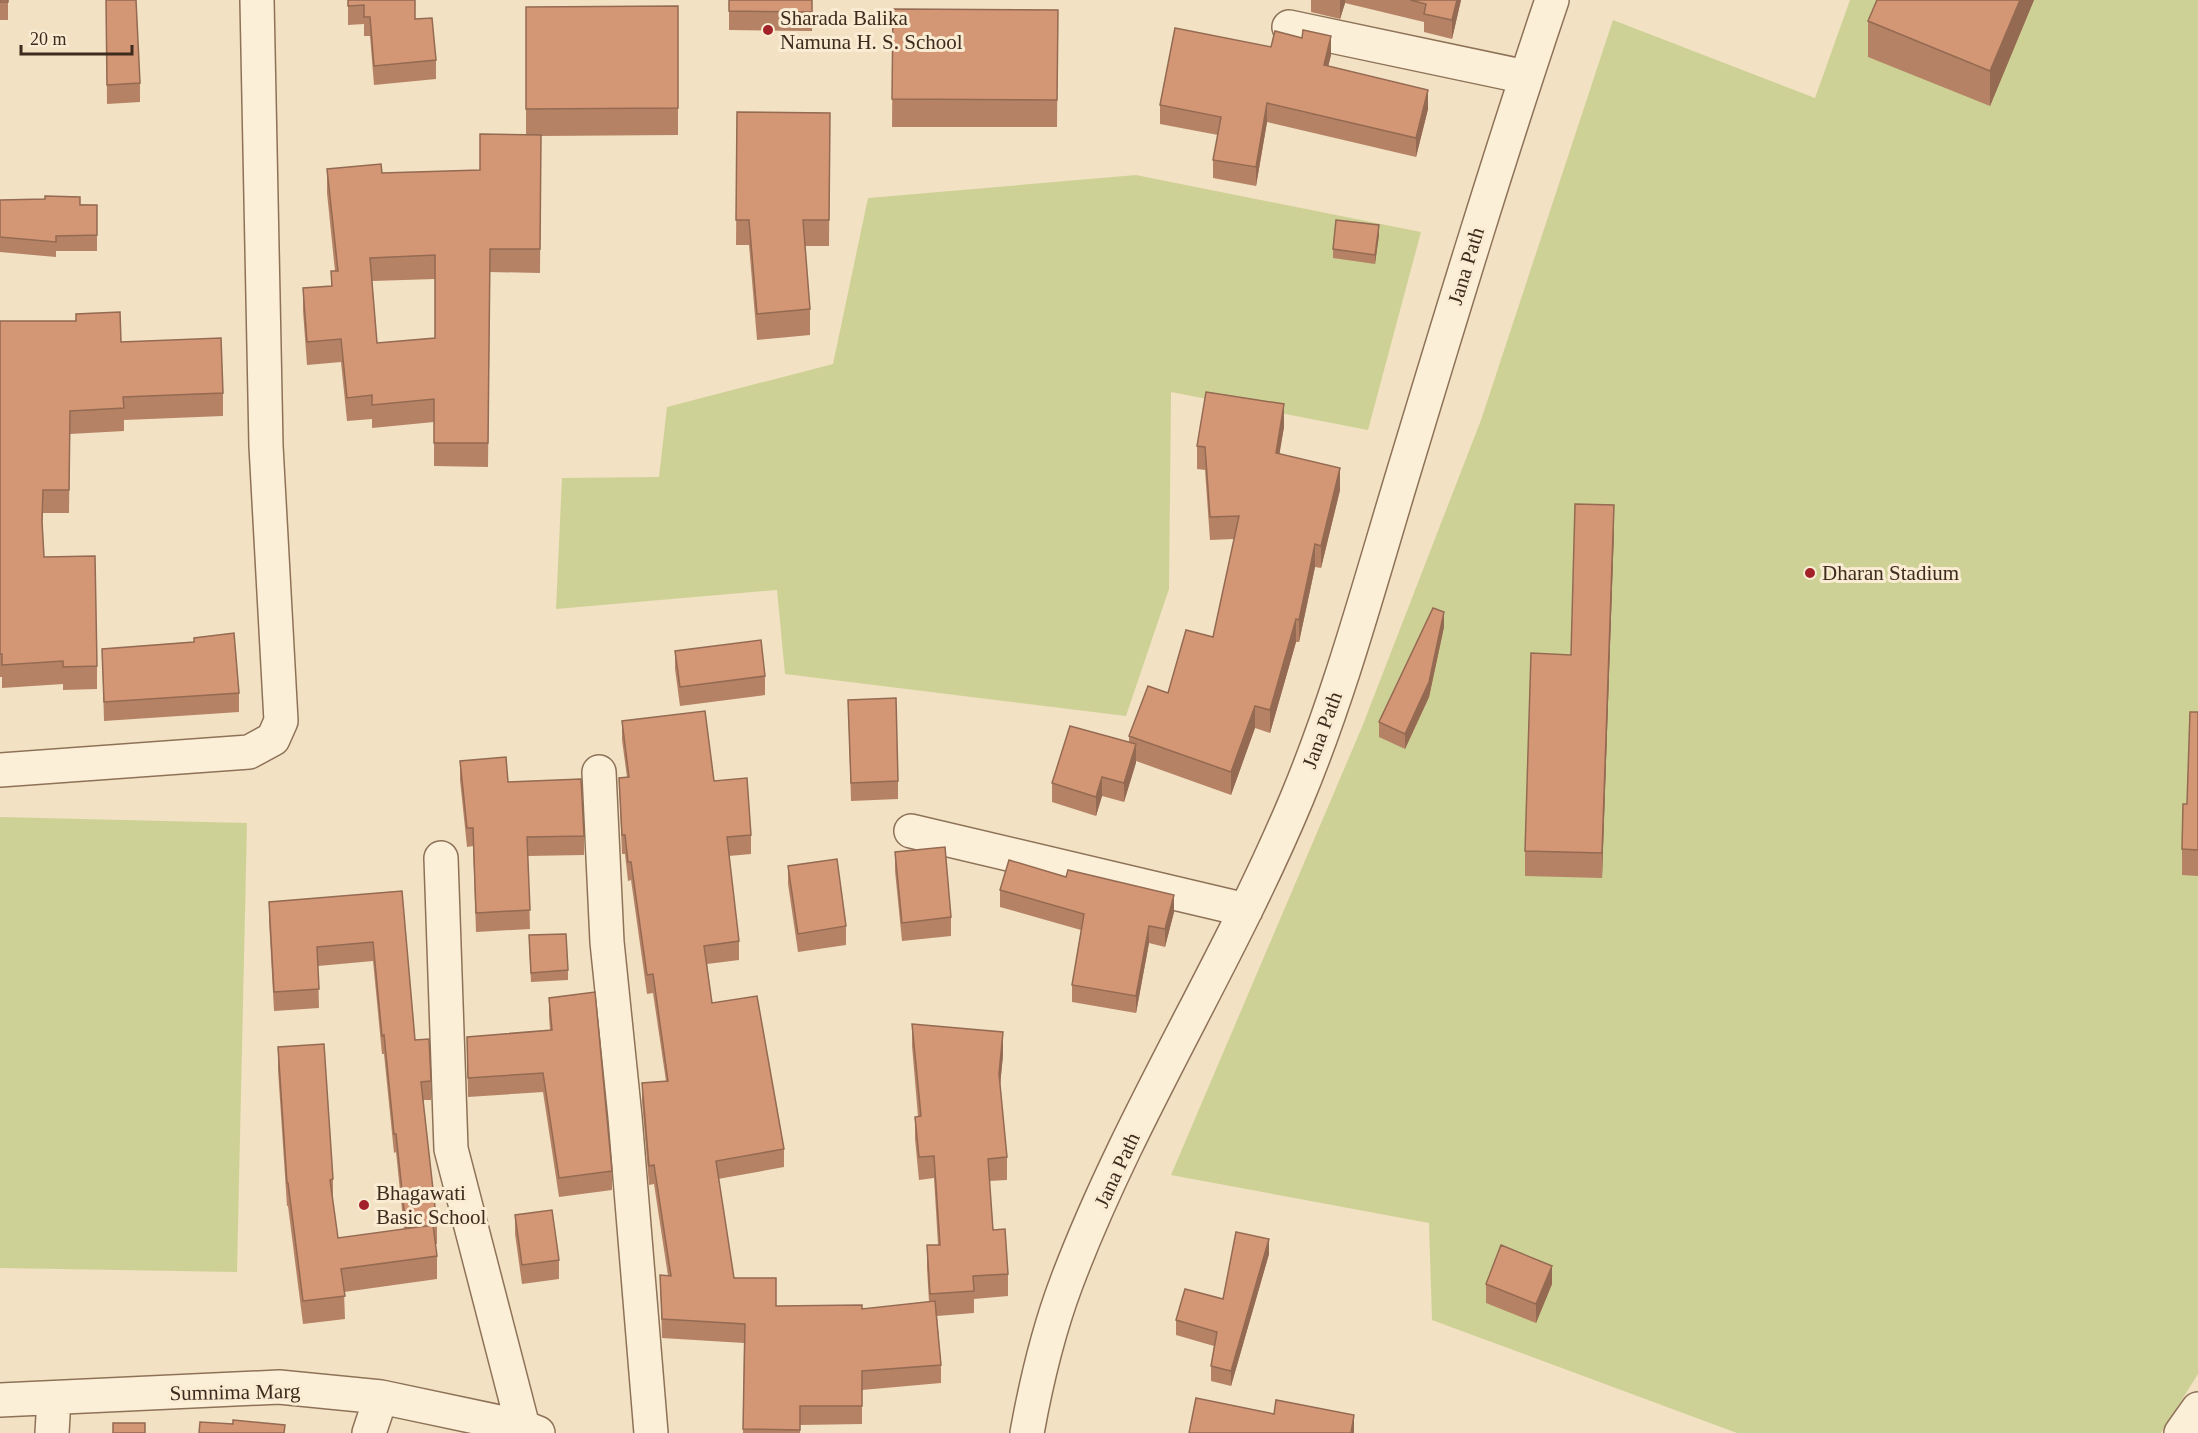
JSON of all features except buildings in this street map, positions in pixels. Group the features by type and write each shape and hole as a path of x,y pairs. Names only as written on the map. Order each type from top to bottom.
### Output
{"street":[{"path":"0,770 249,752 273,739 280,721 266,446 257,0"},
{"name":"Jana Path","path":"1027,1433 1036,1383 1065,1287 1108,1184 1246,910 1297,798 1340,683 1489,191 1552,0"},
{"path":"1288,27 1526,77"},
{"path":"599,772 607,942 625,1117 651,1433"},
{"path":"911,831 1246,910"},
{"path":"441,858 451,1149 531,1430"},
{"name":"Sumnima Marg","path":"0,1400 279,1387 381,1397 531,1430"},
{"path":"369,1433 381,1397"},
{"path":"52,1433 54,1398"},
{"path":"2181,1433 2198,1408"}],"green space":[{"name":"Dharan Stadium","path":"1850,0 2198,0 2198,1374 2161,1433 1737,1433 1432,1320 1429,1223 1171,1175 1362,727 1481,420 1613,20 1815,98"},
{"path":"1136,175 1421,232 1368,430 1171,392 1169,589 1126,716 785,674 777,590 556,609 562,478 659,477 667,407 833,364 868,198"},
{"path":"0,817 247,823 237,1272 0,1268"}],"place":[{"name":"Sharada Balika Namuna H. S. School","path":"768,30"},
{"name":"Dharan Stadium","path":"1810,573"},
{"name":"Bhagawati Basic School","path":"364,1205"}]}
